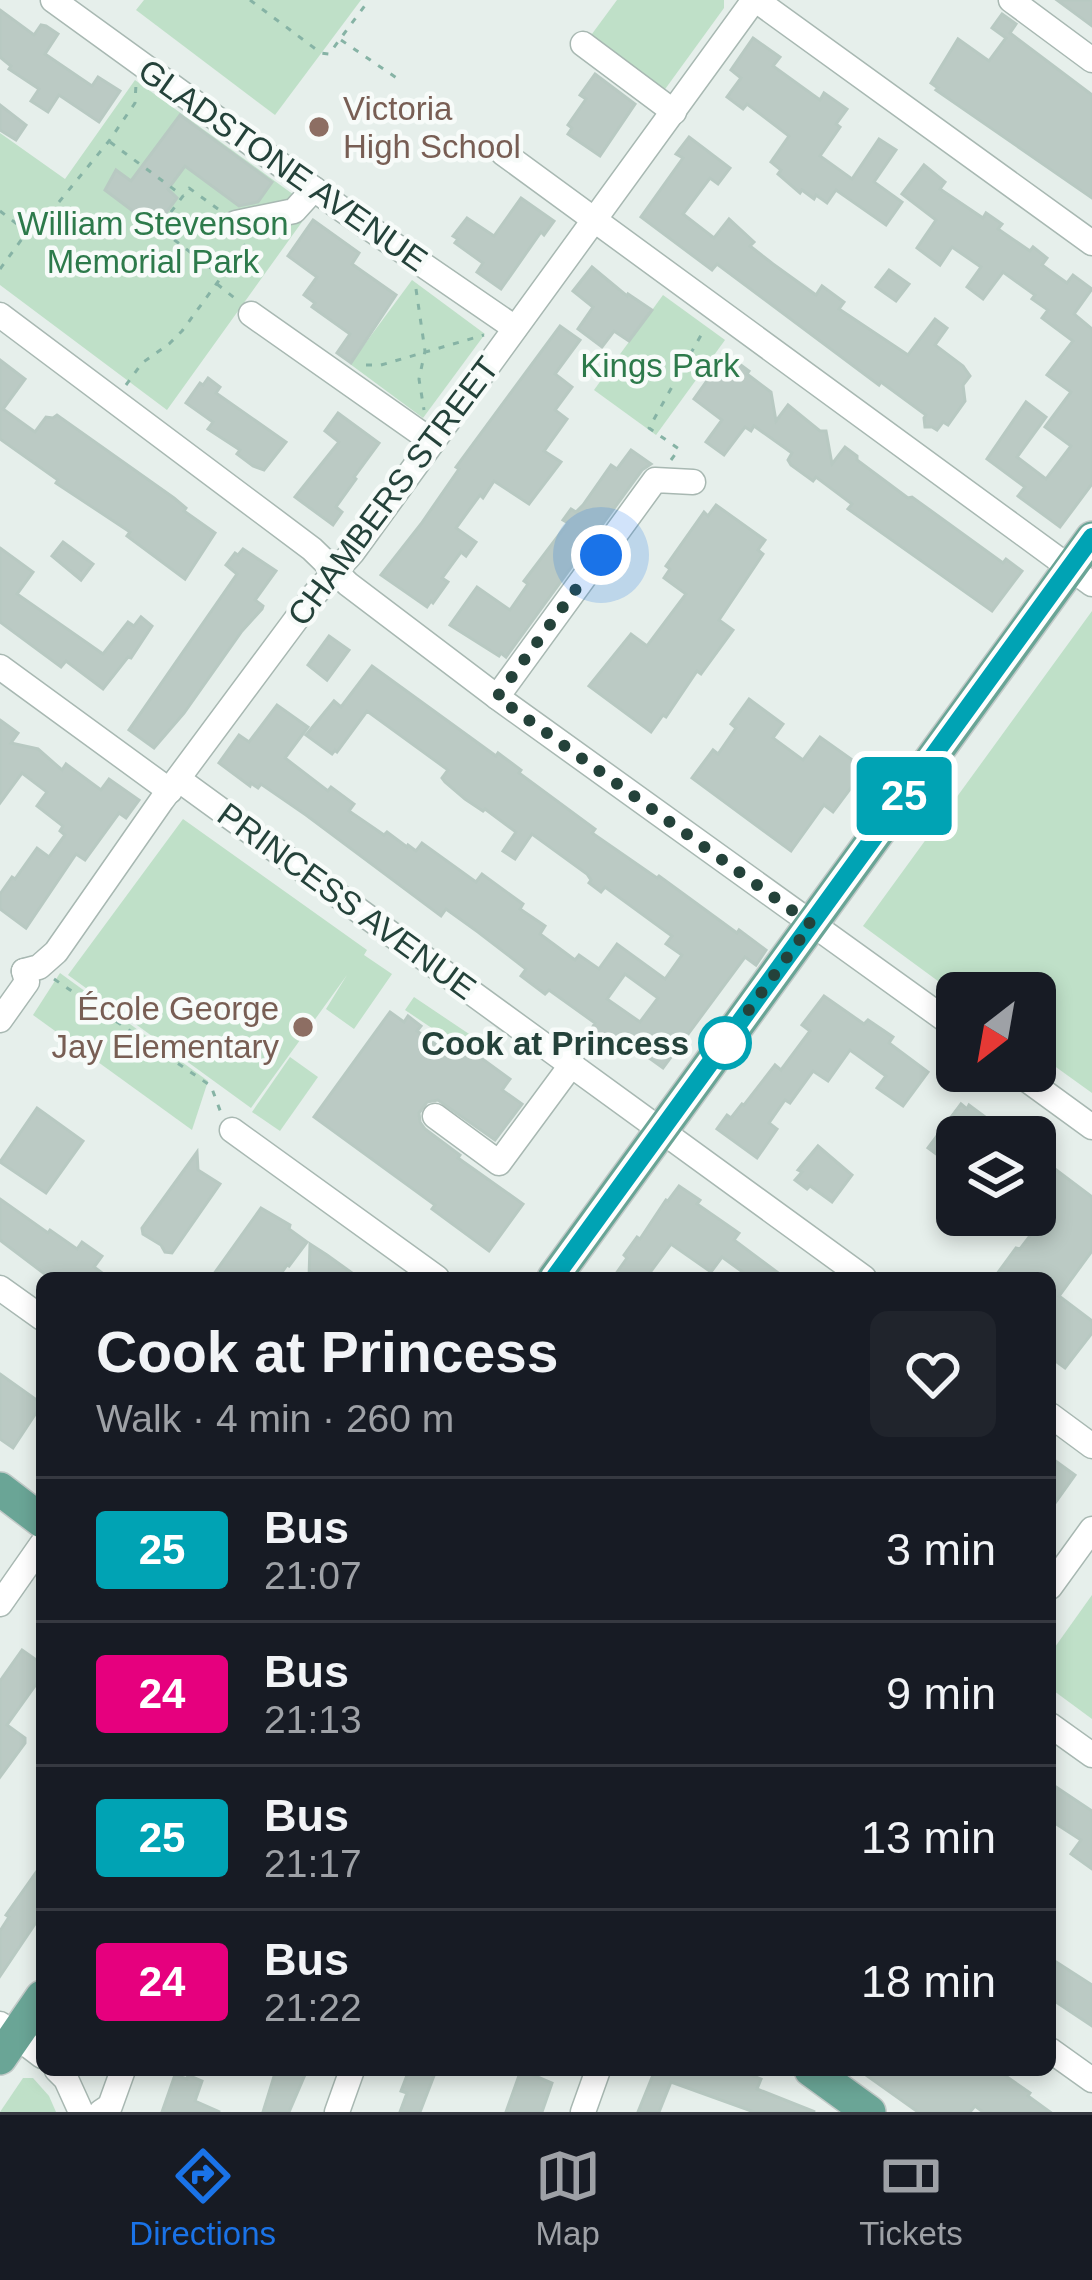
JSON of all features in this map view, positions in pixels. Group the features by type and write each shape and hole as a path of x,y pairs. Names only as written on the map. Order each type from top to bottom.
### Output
{"main road":[{"path":"558,1272 811,924 1081,576 1092,538"},
{"path":"0,1490 36,1517"},
{"path":"14,2043 36,2007"},
{"path":"818,2076 853,2108"}],"street":[{"name":"GLADSTONE AVENUE","path":"52,0 515,328"},
{"path":"755,0 1092,243"},
{"name":"CHAMBERS STREET","path":"0,1021 32,969 56,952 174,785 352,553 755,0"},
{"path":"1011,0 1092,60"},
{"path":"583,44 674,112"},
{"path":"503,153 1081,576"},
{"path":"236,223 294,211 314,189"},
{"path":"247,309 433,442"},
{"path":"0,315 312,549 348,584 497,697 936,1013"},
{"path":"497,697 655,480 693,482"},
{"name":"PRINCESS AVENUE","path":"0,667 572,1064 856,1272"},
{"path":"0,956 32,969"},
{"path":"435,1116 500,1162 572,1064"},
{"path":"1044,1092 1092,1127"},
{"path":"232,1130 429,1272"},
{"path":"0,1288 36,1314"},
{"path":"1056,1419 1092,1446"},
{"path":"1056,1579 1092,1528"},
{"path":"0,1604 36,1553"},
{"path":"1056,1729 1092,1755"},
{"path":"1056,2054 1092,2080"},
{"path":"63,2076 81,2112"},
{"path":"101,2112 110,2106 121,2076"},
{"path":"337,2112 350,2076"},
{"path":"583,2112 596,2076"}],"path":[{"path":"250,0 321,53 329,54 369,0"},
{"path":"340,39 401,81"},
{"path":"0,269 109,141 135,103 136,80"},
{"path":"109,141 183,196"},
{"path":"113,399 142,363 182,331 252,235 189,188 159,228 221,276"},
{"path":"0,212 27,232"},
{"path":"422,264 416,289 424,350 419,379 433,442"},
{"path":"216,283 247,309"},
{"path":"655,480 679,449 649,428 706,325"},
{"path":"344,379 365,365 515,328"},
{"path":"32,969 211,1086 232,1130"}],"green space":[{"path":"144,0 361,0 275,115 136,10"},
{"path":"617,0 724,0 724,8 663,92 589,38"},
{"name":"William Stevenson Memorial Park","path":"135,80 312,208 167,410 0,285 0,133 65,179"},
{"path":"412,280 485,334 423,418 350,364"},
{"name":"Kings Park","path":"663,295 725,340 656,435 594,390"},
{"path":"1092,611 1092,1093 1056,1067 1056,972 936,972 936,980 863,926"},
{"path":"183,819 367,950 364,955 392,974 354,1029 326,1009 347,975 251,1108 68,975"},
{"path":"60,973 208,1081 192,1130 33,1015"},
{"path":"414,997 475,1038 460,1059 444,1047 448,1039 405,1010"},
{"path":"290,1057 318,1077 280,1131 252,1112"},
{"path":"1092,1595 1092,1719 1056,1692 1056,1646"},
{"path":"23,2078 33,2078 56,2112 0,2112"}],"building":[{"path":"1057,0 1092,0 1092,26"},
{"path":"0,10 34,35 41,25 58,34 45,54 92,86 98,77 120,91 99,122 59,95 48,112 31,101 39,89 0,57"},
{"path":"1002,14 1016,24 1010,33 1092,95 1092,198 931,83 958,39 989,61 1006,38 992,28"},
{"path":"753,38 780,57 773,66 820,100 824,93 847,109 820,156 852,179 879,139 896,150 874,182 902,202 886,225 836,190 827,203 816,195 814,199 800,193 778,174 781,170 771,162 789,136 747,104 743,109 727,97 741,78 731,70"},
{"path":"595,74 635,104 600,156 568,134 572,128 568,125 586,99 580,95"},
{"path":"0,105 26,125 16,140 0,130"},
{"path":"180,115 272,182 258,202 239,206 185,166 168,189 177,198 158,224 105,190 116,170 131,181"},
{"path":"689,137 730,168 718,184 710,178 683,214 714,238 729,219 754,242 750,246 773,264 816,295 822,286 844,302 839,309 908,355 935,319 947,328 935,345 970,376 963,385 965,401 948,425 943,422 937,430 925,427 926,415 717,264 712,270 641,217 683,158 676,154"},
{"path":"924,165 945,182 940,189 983,218 986,213 1002,224 998,229 1047,258 1042,265 1067,283 1073,275 1092,289 1074,314 1092,329 1092,484 1060,527 1018,496 1025,487 987,459 1026,402 1046,417 1017,457 1046,479 1071,446 1045,427 1071,392 1047,375 1073,341 1042,318 1048,310 1032,299 1035,295 1003,272 983,299 967,287 981,267 952,247 940,265 917,248 936,220 902,194"},
{"path":"521,198 554,221 501,289 477,272 483,263 455,243 458,239 453,236 467,218 494,236"},
{"path":"313,220 359,253 352,264 396,295 351,363 337,353 350,334 312,307 315,303 304,295 317,277 288,256"},
{"path":"592,267 652,310 629,341 614,331 602,347 578,329 593,307 573,291"},
{"path":"889,270 909,284 896,301 876,287"},
{"path":"560,326 580,340 555,374 572,387 555,410 567,419 544,451 561,462 529,504 494,481 483,498 480,495 456,528 476,542 466,556 461,552 442,578 448,582 427,607 381,575"},
{"path":"726,354 771,392 776,421 788,405 826,431 832,464 845,447 908,498 1022,571 992,611 848,509 852,504 816,477 813,481 791,465 792,453 754,426 751,431 745,427 724,455 706,442 722,420 694,399"},
{"path":"0,360 25,379 3,409 35,432 46,417 57,415 215,533 185,579 127,536 130,532 0,439"},
{"path":"208,378 220,387 216,393 286,442 264,470 237,454 240,450 208,429 213,422 186,403"},
{"path":"338,413 379,443 336,507 342,512 333,525 295,497 339,442 325,431"},
{"path":"631,450 651,464 506,657 450,625 477,587 510,610 528,584 524,581 568,523 563,520 571,509 576,512 611,465 617,469"},
{"path":"716,505 765,540 758,550 763,554 719,620 733,630 651,732 589,686 631,634 647,646 686,594 664,578 670,569 666,566 704,512 708,516"},
{"path":"63,542 93,564 81,580 52,556"},
{"path":"0,548 33,572 17,594 103,654 128,622 134,626 141,617 152,626 103,689 66,661 61,667 0,622"},
{"path":"243,549 276,571 255,600 262,609 154,748 129,730 237,574 226,565"},
{"path":"329,636 349,650 327,680 308,665"},
{"path":"372,666 521,770 595,829 592,833 766,950 756,965 745,957 663,1068 634,1047 628,1055 592,1028 595,1023 521,976 526,969 446,909 441,916 306,815 261,784 250,786 219,763 239,735 249,742 277,705 308,727 285,758 328,791 331,787 354,804 349,811 416,851 422,843 476,882 482,874 523,904 520,909 545,926 540,934 575,960 579,955 599,969 617,944 665,979 682,955 666,944 672,936 605,887 601,892 589,883 587,874 532,834 515,859 503,851 516,832 465,799 442,778 448,770 367,711 332,754 306,735 334,701 341,707","holes":["625,974 658,998 640,1022 607,999"]},
{"path":"749,699 783,724 773,738 803,760 820,737 865,769 833,812 824,805 791,851 692,778 713,750 718,754"},
{"path":"0,720 18,733 11,743 38,749 62,770 66,764 101,790 109,779 139,800 126,818 119,813 85,860 76,854 26,928 0,909 0,894 37,848 49,857 65,835 60,831 63,826 37,806 47,792 22,773 0,803"},
{"path":"824,996 864,1024 868,1020 893,1037 889,1043 928,1072 903,1106 877,1088 886,1076 850,1050 828,1081 813,1071 790,1103 785,1100 769,1123 777,1129 757,1158 717,1129 727,1115 731,1118 744,1105 775,1065 781,1070 810,1031 802,1025"},
{"path":"390,1012 404,1022 408,1016 421,1026 417,1031 449,1054 458,1041 510,1079 502,1090 522,1104 495,1140 438,1100 427,1102 419,1113 425,1129 458,1158 523,1204 489,1251 432,1209 435,1205 314,1117"},
{"path":"961,1104 984,1116 952,1116"},
{"path":"37,1108 83,1141 46,1193 0,1162"},
{"path":"818,1146 852,1175 832,1202 795,1180"},
{"path":"197,1152 198,1170 220,1184 172,1253 165,1252 142,1228"},
{"path":"1056,1170 1092,1197 1092,1251 1059,1296 1092,1321 1092,1333 1065,1368 1056,1361 1056,1272 998,1272 1016,1248 1030,1236 1056,1236"},
{"path":"679,1186 739,1233 734,1240 777,1272 743,1272 722,1257 711,1272 671,1244 650,1272 617,1272 627,1258 624,1255"},
{"path":"0,1199 48,1233 77,1249 82,1242 102,1256 94,1267 101,1272 42,1272 0,1240"},
{"path":"261,1208 307,1242 282,1272 215,1272"},
{"path":"310,1244 351,1272 309,1272"},
{"path":"0,1374 36,1400 36,1413 13,1448 0,1439"},
{"path":"1056,1461 1075,1475 1056,1502"},
{"path":"22,1650 36,1660 36,1684 7,1725 25,1743 0,1777 0,1681"},
{"path":"1056,1787 1092,1811 1092,1869 1071,1854 1081,1840 1056,1824"},
{"path":"36,1872 36,1923 0,1976 0,1931"},
{"path":"1056,1962 1092,1985 1092,2026 1056,2002"},
{"path":"175,2076 190,2076 202,2081 195,2101 220,2112 162,2112"},
{"path":"274,2076 304,2076 289,2112 263,2112"},
{"path":"407,2076 434,2076 420,2112 400,2112 407,2093 401,2091"},
{"path":"519,2076 552,2083 542,2112 506,2112"},
{"path":"653,2076 754,2076 761,2079 757,2089 815,2112 754,2112 671,2082 659,2112 638,2112"},
{"path":"867,2076 1006,2076 1050,2112 983,2112 975,2106 970,2112 918,2112"}],"bus line":[{"name":"25","path":"558,1272 1092,537"}],"place":[{"name":"Victoria High School","path":"319,127"},
{"name":"École George Jay Elementary","path":"303,1027"},
{"name":"Cook at Princess","path":"725,1043"}],"route":[{"path":"601,555 497,697 811,924 725,1043"}]}
